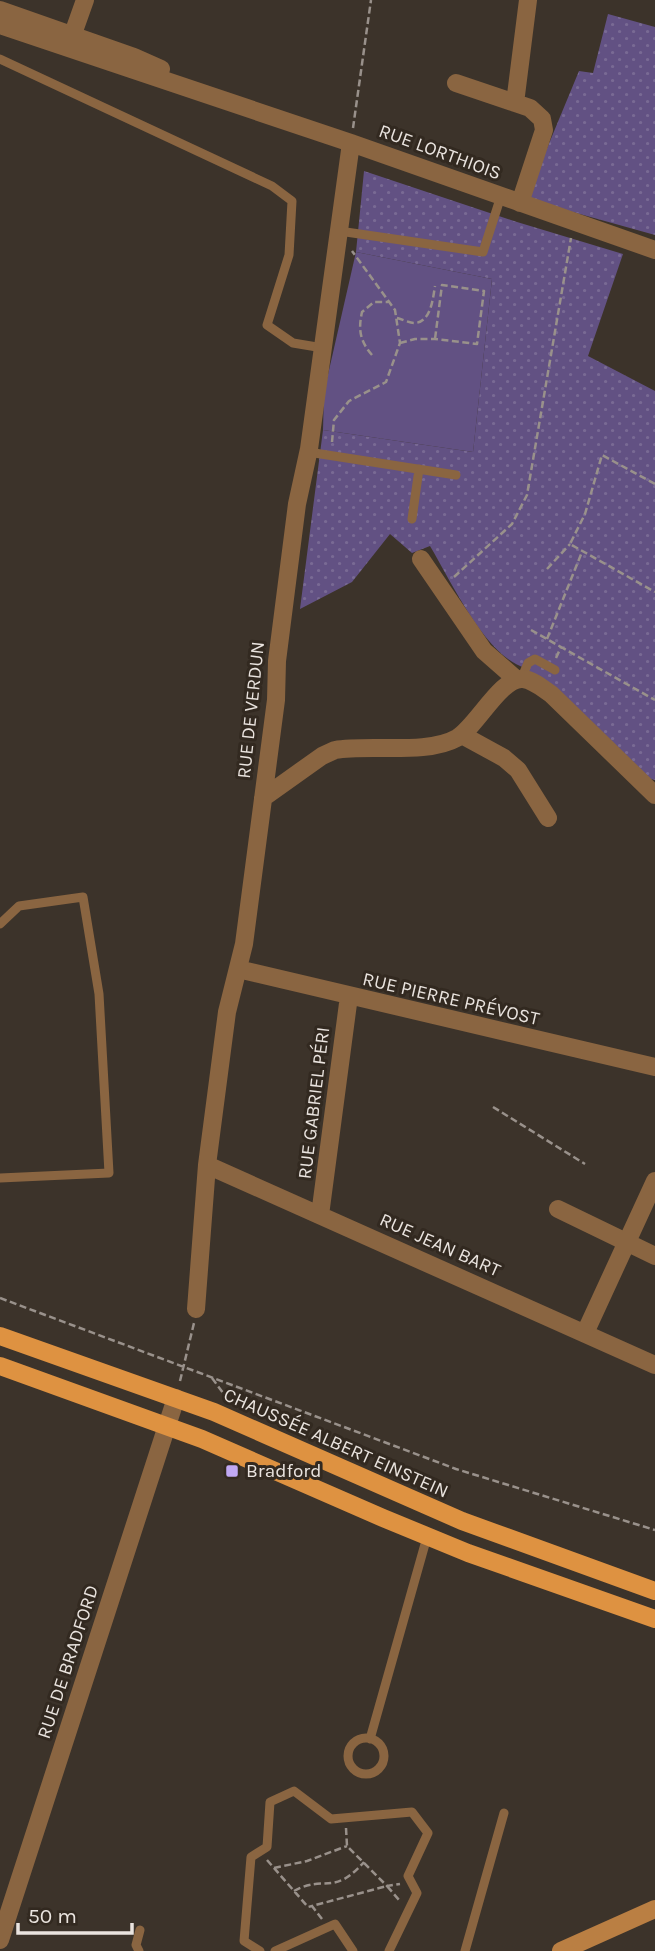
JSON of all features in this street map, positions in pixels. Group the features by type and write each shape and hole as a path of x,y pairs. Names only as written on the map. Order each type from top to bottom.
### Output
{"main road":[{"name":"CHAUSSÉE ALBERT EINSTEIN","path":"0,1336 224,1416 472,1525 655,1591"},
{"path":"0,1366 168,1426 427,1536 655,1619"},
{"path":"561,1951 655,1909"}],"street":[{"path":"70,42 85,0"},
{"path":"515,96 528,0"},
{"name":"RUE LORTHIOIS","path":"0,10 70,42"},
{"name":"RUE LORTHIOIS","path":"0,24 154,66 211,95 655,250"},
{"path":"456,83 515,96 535,111 544,125 520,203"},
{"name":"RUE DE VERDUN","path":"196,1310 207,1165 227,1012 238,969 263,798 295,517 308,452 351,142"},
{"path":"421,559 484,651 519,679"},
{"path":"263,798 322,756 335,750 431,746 445,743 462,735 508,682 519,679 532,681 551,694 655,795"},
{"path":"462,735 505,758 519,770 548,818"},
{"name":"RUE PIERRE PRÉVOST","path":"238,969 655,1067"},
{"name":"RUE GABRIEL PÉRI","path":"320,1215 349,996"},
{"name":"RUE JEAN BART","path":"207,1165 655,1365"},
{"path":"585,1333 655,1181"},
{"path":"558,1209 655,1256"},
{"name":"RUE DE BRADFORD","path":"0,1940 3,1918 176,1398"}],"lane":[{"path":"0,59 272,186 292,201 289,255 267,325 293,343 323,348"},
{"path":"339,231 483,252 502,197"},
{"path":"308,452 456,475"},
{"path":"412,519 419,469"},
{"path":"519,679 528,663 535,659 554,669"},
{"path":"0,923 19,906 83,897 99,994 109,1173 0,1178"},
{"path":"370,1739 427,1536"},
{"path":"360,1739 370,1739 379,1744 384,1758 376,1770 362,1773 350,1764 349,1749 360,1739"},
{"path":"260,1951 244,1941 251,1857 267,1847 270,1801 294,1791 331,1819 412,1812 428,1833 408,1876 417,1893 389,1951"},
{"path":"465,1951 503,1813"},
{"path":"275,1951 334,1924 353,1951"},
{"path":"139,1951 136,1945 140,1930"}],"path":[{"path":"351,142 371,0"},
{"path":"442,589 512,524 527,495 563,273 574,222"},
{"path":"332,442 334,420 349,401 386,382 400,343 394,310 350,249"},
{"path":"400,343 415,339 435,339 477,344 484,291 442,285 435,339"},
{"path":"396,318 420,322 432,305 435,286"},
{"path":"372,355 364,346 360,334 362,312 374,302 388,302"},
{"path":"547,569 570,544 585,514 602,455 655,484"},
{"path":"570,544 655,592"},
{"path":"547,639 582,552"},
{"path":"531,630 655,700"},
{"path":"554,669 561,647"},
{"path":"493,1107 585,1164"},
{"path":"0,1298 456,1469 655,1530"},
{"path":"181,1377 196,1310"},
{"path":"345,1818 347,1846 408,1911"},
{"path":"274,1868 307,1861 347,1846"},
{"path":"260,1852 308,1907 411,1882"},
{"path":"294,1891 307,1886 337,1884 353,1874 363,1862"},
{"path":"312,1906 329,1926"}],"shaded area":[{"path":"608,14 655,27 655,235 526,199 579,71 593,73"},
{"path":"364,171 623,254 588,356 655,391 655,780 646,778 525,668 510,661 496,649 470,616 430,546 412,553 390,534 352,582 300,609 323,430 473,452 492,279 356,252"},
{"path":"356,252 492,279 473,452 323,430 324,392"}],"place":[{"name":"Bradford","path":"232,1471"}]}
